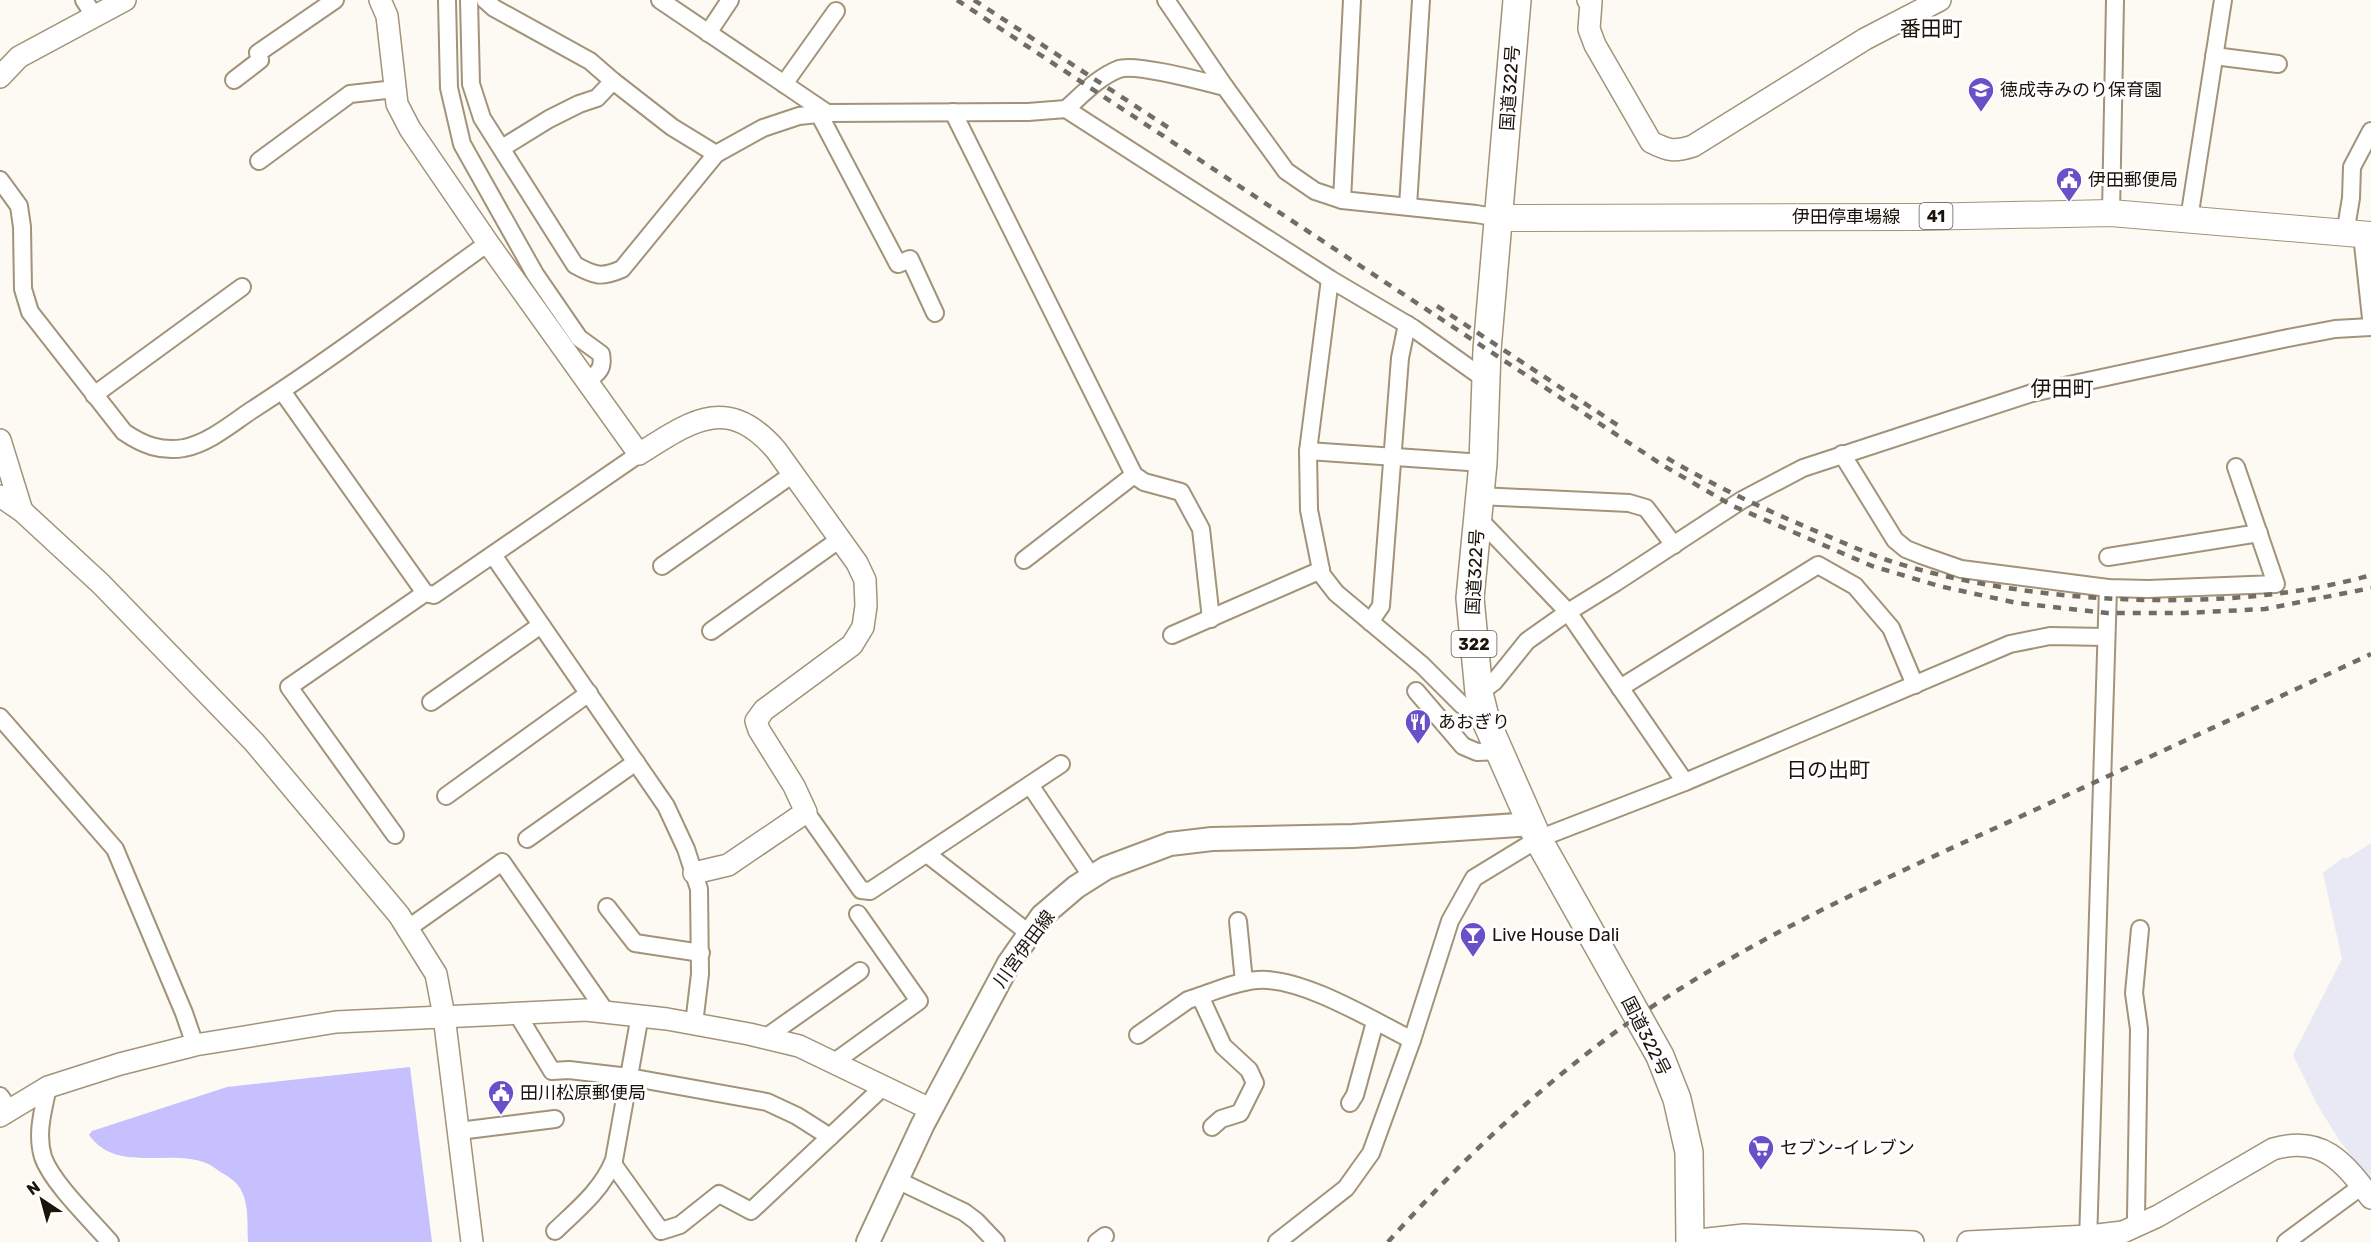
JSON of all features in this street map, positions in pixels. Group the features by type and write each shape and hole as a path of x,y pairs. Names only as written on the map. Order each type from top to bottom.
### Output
{"highway":[{"name":"国道322号","path":"1517,0 1486,380 1483,463 1470,598 1481,699 1500,751 1535,832 1660,1056 1677,1099 1689,1152 1690,1242"}],"main road":[{"name":"伊田停車場線","path":"1500,218 1918,217 2111,213 2359,235"},
{"name":"川宮伊田線","path":"868,1242 930,1109 993,991 1042,916 1076,887 1106,868 1170,844 1212,839 1535,832"}],"street":[{"path":"0,77 19,57 89,8 125,0"},
{"path":"234,80 260,60 258,53 335,0"},
{"path":"380,0 387,16 397,104 410,129 488,243 639,454"},
{"path":"447,0 449,88 462,144 535,274 579,338 601,354 603,364 598,373 587,381"},
{"path":"469,0 471,84 482,118 575,265 594,275 608,275 622,269 716,154 763,128 799,116 823,113 1066,109 1330,279 1407,324 1486,380"},
{"path":"485,0 494,8 590,61 672,127 716,154"},
{"path":"660,0 823,113 898,264 910,259 935,313"},
{"path":"708,33 730,0"},
{"path":"1166,0 1286,171 1315,191 1342,200 1500,218"},
{"path":"1342,200 1352,0"},
{"path":"1408,206 1421,0"},
{"path":"1588,0 1592,2 1589,29 1595,45 1645,132 1651,142 1665,149 1677,151 1693,146 1865,39 1940,0"},
{"path":"2111,213 2115,0"},
{"path":"2189,219 2223,0"},
{"path":"784,84 836,11"},
{"path":"2214,56 2278,64"},
{"path":"1066,109 1098,81 1120,68 1162,72 1225,87"},
{"path":"502,148 549,119 597,98 613,81"},
{"path":"259,161 350,94 395,89"},
{"path":"953,112 1134,475 1144,482 1180,492 1201,529 1211,618"},
{"path":"2371,131 2352,167 2351,198 2359,235 2371,318"},
{"path":"0,180 19,206 22,227 23,289 30,312 124,432 141,444 162,449 184,448 204,441 282,391 488,243"},
{"path":"1330,279 1308,451 1309,510 1321,570 1336,593 1422,665 1462,705 1470,708 1481,699 1527,641 1742,500 1803,468 2032,393 2293,337 2335,329 2371,327"},
{"path":"94,394 242,287"},
{"path":"1370,622 1382,606 1400,358 1407,324"},
{"path":"282,391 425,592 434,595 639,454 686,425 711,417 739,420 762,433 857,563 865,580 866,606 863,627 852,645 764,710 756,721 759,730 794,786 806,812 861,890 870,891 1061,764"},
{"path":"0,440 21,511"},
{"path":"1308,451 1483,463"},
{"path":"1842,454 1895,540 1906,549 1961,569 2108,588 2148,589 2276,584 2236,467"},
{"path":"662,566 793,474"},
{"path":"1024,560 1134,475"},
{"path":"0,496 21,511 101,584 254,742 392,906 407,929 435,974 444,1016 472,1242"},
{"path":"1479,507 1629,503 1646,508 1674,545"},
{"path":"1479,507 1568,612 1685,782"},
{"path":"2108,557 2259,533"},
{"path":"711,631 840,539"},
{"path":"493,555 666,806 686,849 699,889 700,953 694,1024"},
{"path":"1620,688 1818,565 1855,586 1891,628 1915,685"},
{"path":"1172,635 1321,570"},
{"path":"2089,1239 2108,588"},
{"path":"395,835 289,687 425,592"},
{"path":"430,702 541,625"},
{"path":"1277,1242 1346,1188 1371,1153 1412,1040 1450,921 1467,887 1474,878 1535,832 1685,782 2010,644 2050,636 2106,637"},
{"path":"1416,691 1463,746 1477,752 1500,751"},
{"path":"446,796 589,693"},
{"path":"1,718 115,849 184,1013 195,1045"},
{"path":"527,839 636,762"},
{"path":"1030,785 1092,877"},
{"path":"694,873 728,865 806,812"},
{"path":"927,854 1030,934"},
{"path":"407,929 502,862 606,1012"},
{"path":"607,907 635,943 700,953"},
{"path":"833,1063 919,1001 858,914"},
{"path":"1238,921 1244,982"},
{"path":"2128,1233 2136,1217 2139,1029 2134,993 2140,929"},
{"path":"765,1038 860,971"},
{"path":"1138,1035 1188,1000 1244,982 1262,979 1286,982 1319,995 1412,1040"},
{"path":"1200,996 1223,1046 1249,1070 1255,1083 1240,1113 1221,1119 1212,1127"},
{"path":"3,1107 48,1087 120,1064 195,1045 336,1022 586,1010 640,1015 694,1024 799,1046 930,1109"},
{"path":"516,1012 552,1071 569,1070 629,1077 767,1102 797,1116 830,1137"},
{"path":"555,1231 596,1192 613,1164 640,1015"},
{"path":"1350,1103 1375,1022"},
{"path":"48,1087 41,1120 40,1137 43,1157 54,1176 110,1242"},
{"path":"613,1164 661,1231 680,1225 719,1194 751,1211 883,1087"},
{"path":"459,1131 555,1119"},
{"path":"1968,1242 2089,1239 2128,1233 2273,1149 2291,1144 2311,1145 2331,1154 2367,1192 2286,1242"},
{"path":"897,1180 964,1212 996,1242"},
{"path":"1690,1242 1743,1235 1913,1242"}],"shaded area":[{"path":"2371,843 2371,1180 2339,1140 2317,1104 2293,1055 2342,959 2323,873 2344,857 2346,859"},
{"path":"410,1067 432,1242 248,1242 247,1210 244,1197 238,1186 228,1176 208,1164 191,1159 128,1157 114,1154 101,1147 89,1135 92,1131 227,1087"}],"railway":[{"path":"957,0 1664,466 1733,506 1872,566 1939,586 2017,603 2107,613 2185,613 2265,609 2371,588"},
{"path":"974,0 1172,130"},
{"path":"1437,306 1622,428"},
{"path":"1667,458 1760,507 1890,561 1945,576 2004,587 2130,600 2194,600 2257,596 2316,588 2371,575"},
{"path":"1388,1242 1447,1179 1544,1089 1612,1035 1690,982 1872,885 2371,654"}],"place":[{"name":"徳成寺みのり保育園","path":"1981,113"},
{"name":"伊田郵便局","path":"2069,203"},
{"name":"あおぎり","path":"1418,745"},
{"name":"Live House Dali","path":"1473,958"},
{"name":"田川松原郵便局","path":"501,1116"},
{"name":"セブン-イレブン","path":"1761,1171"}],"district":[{"name":"番田町","path":"1931,29"},
{"name":"伊田町","path":"2062,389"},
{"name":"日の出町","path":"1828,770"}]}
